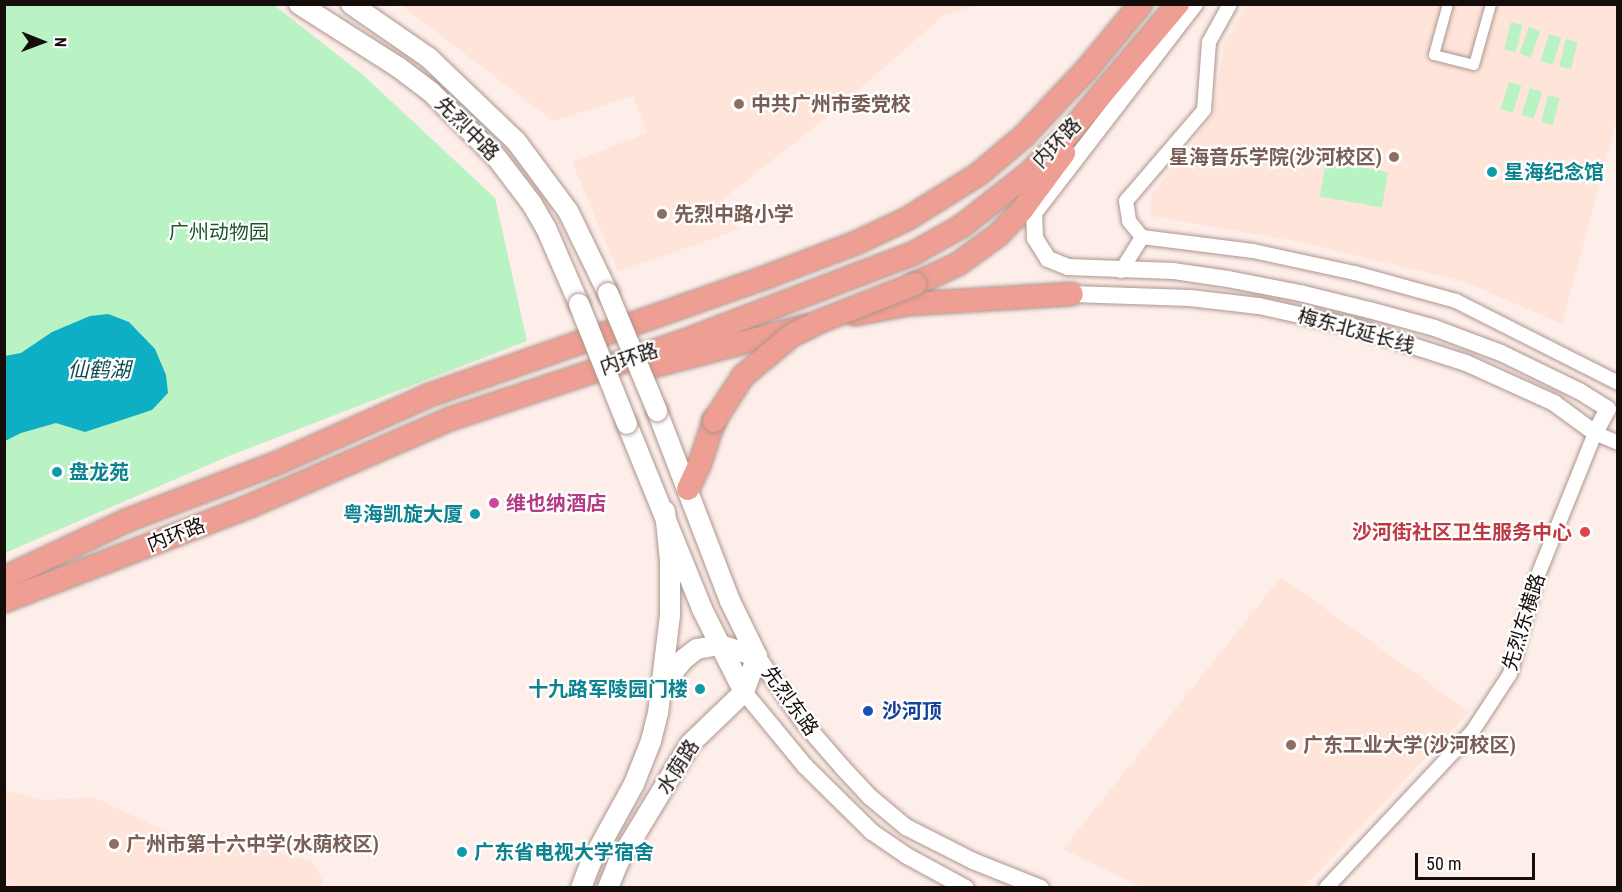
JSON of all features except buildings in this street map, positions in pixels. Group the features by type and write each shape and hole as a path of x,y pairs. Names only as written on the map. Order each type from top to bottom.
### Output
{"highway":[{"name":"内环路","path":"4,578 128,520 275,464 430,395 779,272 856,243 907,219 979,174 1024,136 1087,69 1141,4"},
{"name":"内环路","path":"4,601 250,506 486,405 676,344 889,265 937,240 1007,193 1048,154 1140,51 1178,4"},
{"path":"688,489 714,421 743,376 792,335 941,272 972,255 998,235 1022,210 1140,51"},
{"path":"384,449 546,395 870,310 909,304 1072,294"}],"main road":[{"name":"先烈中路","path":"298,4 398,67 448,108 497,158 532,204 546,228 627,424"},
{"name":"先烈东路","path":"351,4 429,58 464,88 516,141 553,187 580,232 608,293 688,489 730,601 758,656"},
{"path":"448,108 464,88"},
{"name":"先烈东路","path":"627,424 665,512 702,609 744,692"},
{"name":"水荫路","path":"581,888 590,864 643,762 651,741 662,686 670,615 670,561 665,512"},
{"path":"662,686 689,654 697,649 720,645 758,656"},
{"name":"水荫路","path":"609,888 618,863 690,744 744,692 758,656"}],"street":[{"name":"梅东北延长线","path":"1195,4 1034,213 1035,238 1048,259 1068,267 1173,272 1228,279 1300,293 1424,325 1501,353 1579,391 1613,411"},
{"path":"1230,4 1209,42 1204,110 1126,201 1129,221 1142,237 1253,251 1355,273 1456,301 1617,383"},
{"path":"1448,4 1434,55 1474,65 1491,4"},
{"path":"1121,271 1142,237"},
{"name":"梅东北延长线","path":"1072,294 1190,298 1236,303 1354,327 1476,368 1554,403 1594,434 1617,443"},
{"name":"先烈东横路","path":"1326,888 1472,732 1510,674 1536,580 1594,434 1613,411"},
{"name":"先烈东路","path":"758,656 803,722 870,797 906,827 973,861 1041,888"},
{"name":"先烈东路","path":"744,692 799,760 872,832 907,856 966,888"}],"shaded area":[{"name":"中共广州市委党校","path":"401,5 977,5 944,15 832,113 723,199 738,230 618,271 572,162 647,133 633,96 553,121"},
{"name":"星海音乐学院(沙河校区)","path":"1246,5 1617,5 1617,119 1562,324 1465,282 1305,243 1151,216 1151,195 1213,115 1224,44"},
{"name":"广东工业大学(沙河校区)","path":"1281,577 1469,712 1304,887 1141,887 1063,849"},
{"name":"广州市第十六中学(水荫校区)","path":"5,791 46,800 93,797 176,836 273,851 311,861 323,880 322,887 21,888 5,884"}],"green space":[{"name":"广州动物园","path":"5,5 274,5 362,74 495,198 527,341 229,456 5,553"},
{"path":"1511,22 1523,25 1516,52 1504,49"},
{"path":"1529,27 1540,31 1531,57 1519,53"},
{"path":"1549,34 1561,38 1553,65 1540,61"},
{"path":"1566,39 1578,42 1571,69 1559,66"},
{"path":"1509,82 1521,86 1513,113 1500,109"},
{"path":"1530,88 1542,92 1534,119 1521,115"},
{"path":"1548,95 1560,98 1553,125 1541,122"},
{"path":"1326,161 1388,172 1382,207 1320,196"}],"water":[{"name":"仙鹤湖","path":"108,314 129,322 155,349 166,375 168,393 152,410 85,432 56,423 21,433 5,441 5,356 21,353 52,332 90,316"}],"place":[{"name":"中共广州市委党校","path":"739,104"},
{"name":"星海音乐学院(沙河校区)","path":"1394,157"},
{"name":"星海纪念馆","path":"1492,172"},
{"name":"先烈中路小学","path":"662,214"},
{"name":"盘龙苑","path":"57,472"},
{"name":"维也纳酒店","path":"494,503"},
{"name":"粤海凯旋大厦","path":"475,514"},
{"name":"沙河街社区卫生服务中心","path":"1585,532"},
{"name":"十九路军陵园门楼","path":"700,689"},
{"name":"沙河顶","path":"868,711"},
{"name":"广东工业大学(沙河校区)","path":"1291,745"},
{"name":"广州市第十六中学(水荫校区)","path":"114,844"},
{"name":"广东省电视大学宿舍","path":"462,852"}]}
